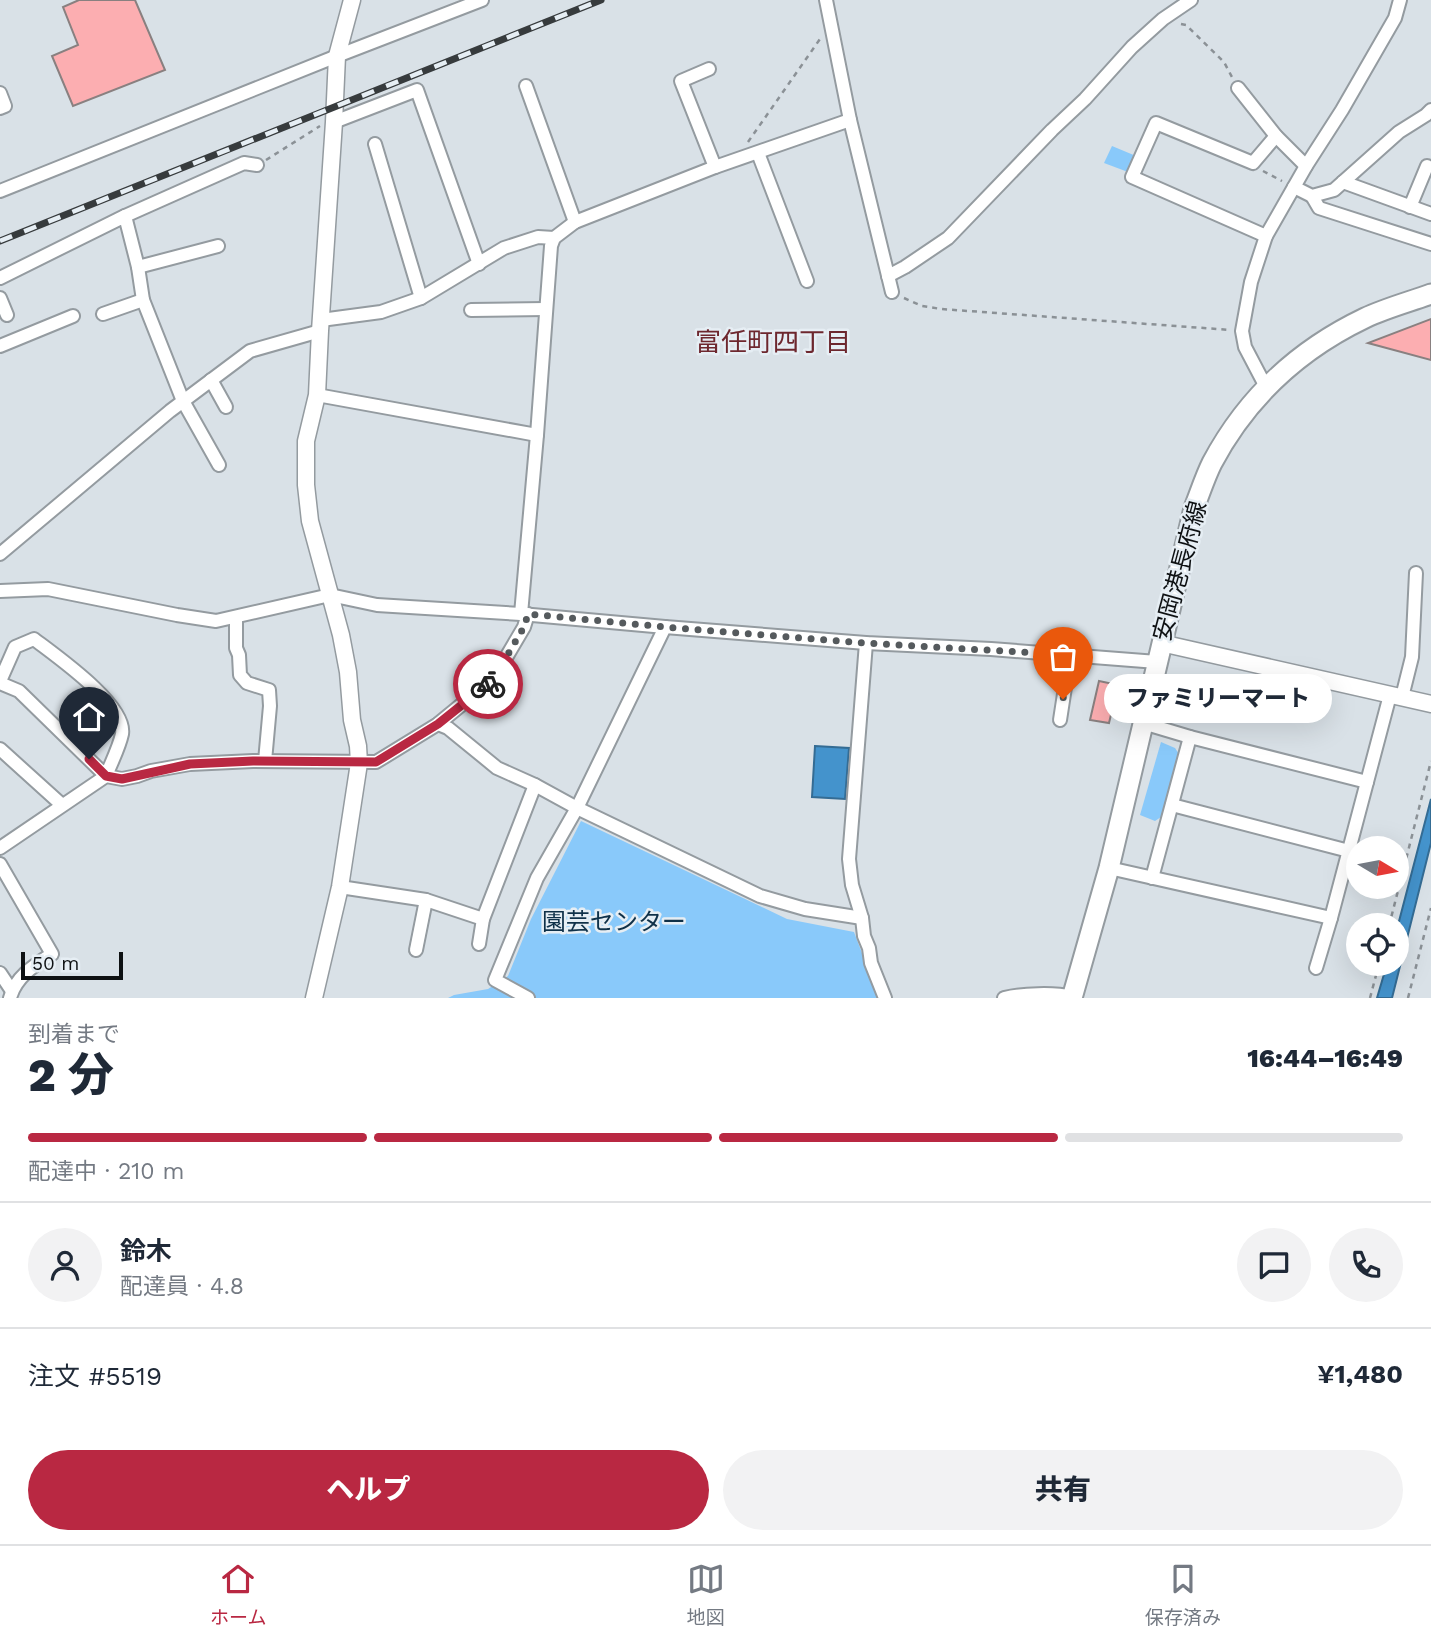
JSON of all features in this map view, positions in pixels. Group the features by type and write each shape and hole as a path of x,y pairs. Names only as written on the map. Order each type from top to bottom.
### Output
{"main road":[{"name":"安岡港長府線","path":"1072,998 1109,868 1195,508 1211,465 1237,421 1266,387 1305,354 1367,317 1431,294"}],"street":[{"path":"314,998 340,887 359,763 341,635 310,521 306,485 306,441 317,395 337,56 352,0"},
{"path":"0,191 482,0"},
{"path":"826,0 850,120 892,292"},
{"path":"888,276 948,238 1085,99 1132,47 1163,19 1191,0"},
{"path":"1266,387 1245,347 1241,331 1251,282 1266,236 1395,18 1400,0"},
{"path":"709,69 681,81 715,167"},
{"path":"526,86 546,125 575,222"},
{"path":"1238,88 1276,136 1306,166"},
{"path":"334,122 417,90 479,264"},
{"path":"0,93 5,106 0,108"},
{"path":"1312,197 1334,190 1399,132 1429,114"},
{"path":"0,848 106,776 122,732 119,716 104,697 34,639 15,647 0,682 19,691 106,776 122,779 190,764 265,761 376,762 438,724 494,678 524,627 546,309 554,238 575,222 715,167 850,120"},
{"path":"1266,236 1132,177 1156,123 1253,163 1276,136"},
{"path":"375,144 421,298"},
{"path":"758,153 807,281"},
{"path":"0,278 125,216 244,163 257,165"},
{"path":"1410,206 1427,166"},
{"path":"1343,182 1431,214"},
{"path":"1294,187 1312,197 1320,208 1431,244"},
{"path":"125,216 143,300 183,401 219,465"},
{"path":"0,554 183,401 250,351 321,325 381,312 421,298 505,248 538,237 554,238"},
{"path":"138,267 218,246"},
{"path":"0,298 7,315"},
{"path":"103,314 143,300"},
{"path":"471,310 546,309"},
{"path":"0,346 24,342 67,322"},
{"path":"211,380 226,407"},
{"path":"317,395 537,435"},
{"path":"1353,836 1367,782 1412,657 1416,573"},
{"path":"0,591 48,589 216,621 330,596 376,605 524,614 866,643 1070,655 1159,652 1431,704"},
{"path":"236,618 236,648 240,675 247,683 269,690 265,761"},
{"path":"528,998 495,980 537,878 577,808 665,627"},
{"path":"866,643 849,859 864,936 885,998"},
{"path":"1060,720 1070,655"},
{"path":"1143,723 1367,782"},
{"path":"438,724 448,728 496,768 760,896 805,909 862,918"},
{"path":"1152,878 1190,737"},
{"path":"0,749 62,805"},
{"path":"479,944 484,919 535,785"},
{"path":"1172,806 1346,850"},
{"path":"1316,968 1346,862"},
{"path":"0,864 52,954 33,966 17,982 11,995"},
{"path":"1109,868 1331,918"},
{"path":"340,887 426,900 484,919"},
{"path":"416,950 426,900"},
{"path":"0,972 11,995"},
{"path":"1004,998 1064,995 1072,998"}],"path":[{"path":"1163,19 1186,25 1224,62 1238,88"},
{"path":"735,160 830,24"},
{"path":"257,165 318,126 334,122"},
{"path":"1253,163 1256,168 1294,187"},
{"path":"892,292 922,306 941,309 1241,331"},
{"path":"1392,913 1431,761"},
{"path":"1408,998 1431,908"},
{"path":"1370,998 1376,976"}],"green space":[{"path":"1112,146 1136,156 1128,172 1104,163"},
{"path":"1161,742 1175,748 1179,754 1161,817 1155,821 1140,815"},
{"name":"園芸センター","path":"581,821 787,919 854,932 879,998 448,998 488,989 508,976 531,919"}],"shaded area":[{"path":"815,746 849,748 845,799 812,797"},
{"path":"1431,799 1431,843 1409,930 1409,913 1401,913 1405,900 1409,900 1409,883"},
{"path":"1383,976 1398,976 1392,998 1377,998"}],"building":[{"path":"79,0 135,0 165,70 73,106 52,56 78,45 63,7"},
{"path":"1431,319 1431,360 1368,343"},
{"path":"1099,681 1118,685 1109,723 1090,720"}],"railway":[{"path":"0,241 601,0"}],"way so far":[{"path":"488,684 524,627 528,614 866,643 1070,655 1063,699"}],"place":[{"name":"ファミリーマート","path":"1063,699"}],"district":[{"name":"富任町四丁目","path":"773,342"}],"route":[{"path":"89,759 106,776 122,779 190,764 253,761 376,762 438,724 488,684"}]}
